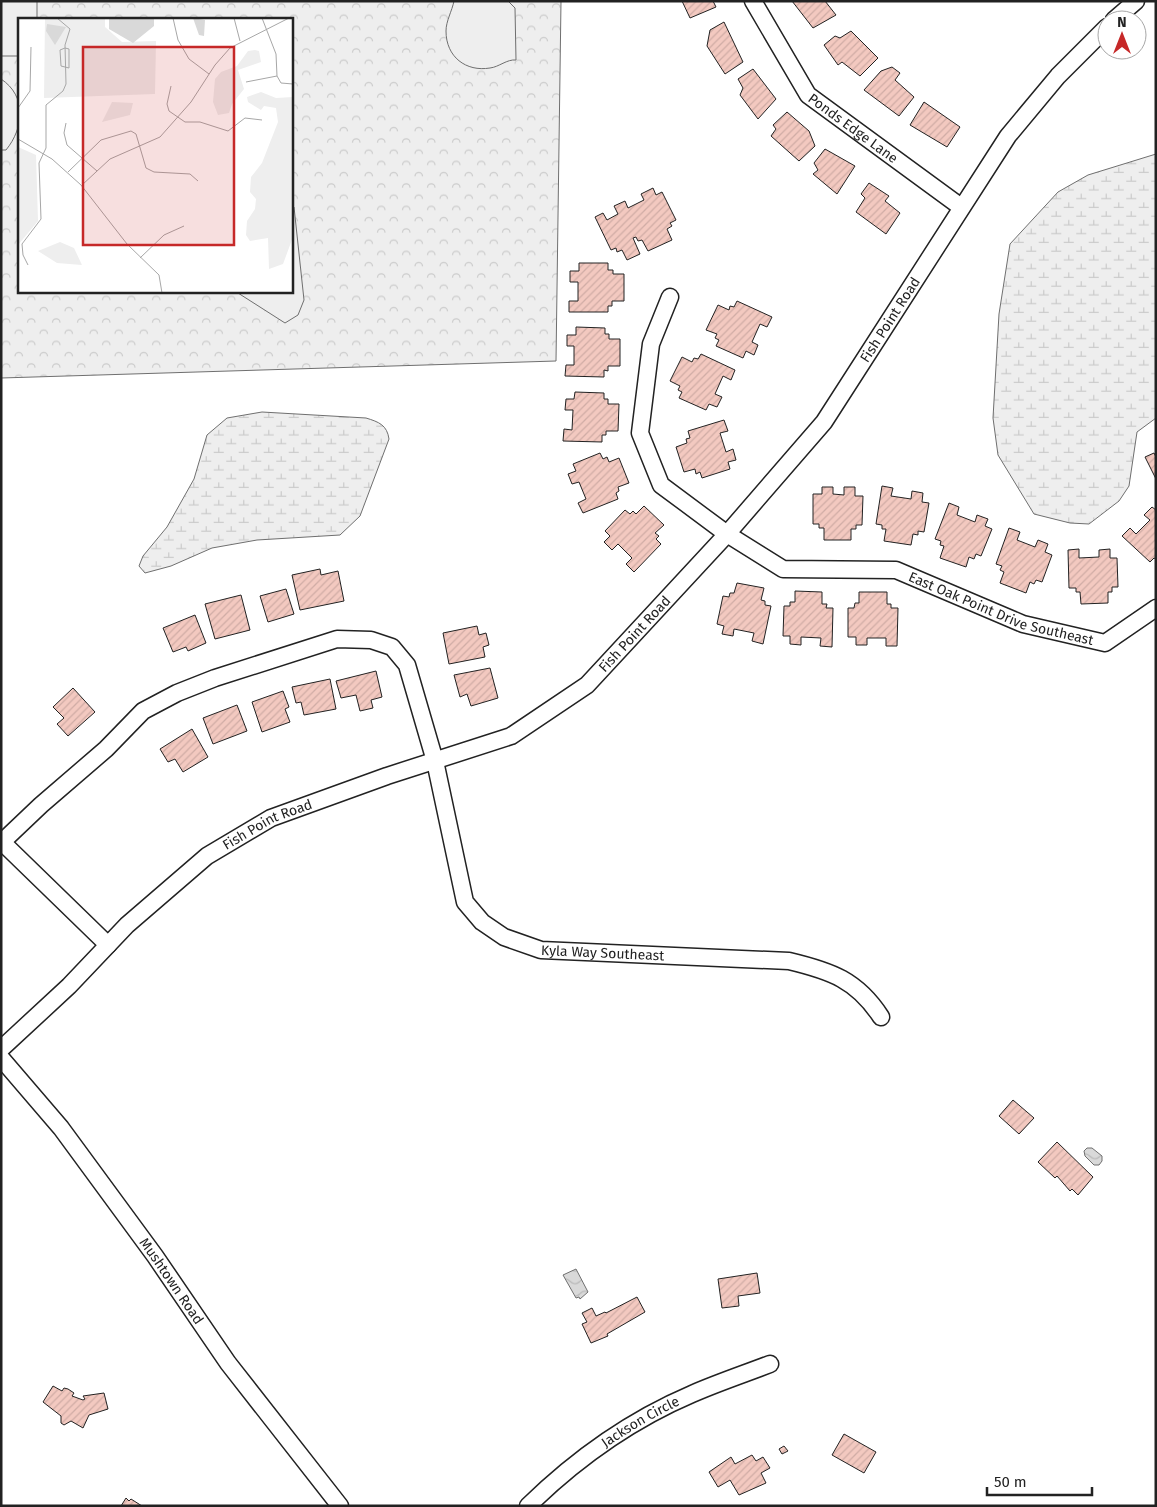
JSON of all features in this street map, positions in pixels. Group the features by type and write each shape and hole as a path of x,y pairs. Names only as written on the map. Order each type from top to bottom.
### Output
{"street":[{"name":"Ponds Edge Lane","path":"753,1 808,94 961,207"},
{"path":"1126,10 1136,1"},
{"name":"Fish Point Road","path":"1,1049 69,986 127,925 207,856 271,818 435,760 510,736 587,685 727,534 824,422 1008,136 1058,76 1097,37"},
{"name":"East Oak Point Drive Southeast","path":"670,298 651,344 640,433 661,484 727,534 783,568 896,570 1023,624 1105,642 1156,608"},
{"name":"Kyla Way Southeast","path":"2,842 41,805 106,749 143,711 177,693 215,678 337,639 371,640 392,647 407,665 435,760 465,902 482,922 504,937 541,950 789,961 819,968 845,978 869,999 881,1017"},
{"path":"2,842 108,945"},
{"name":"Mushtown Road","path":"1,1058 61,1128 155,1256 228,1362 340,1506"},
{"name":"Jackson Circle","path":"528,1506 551,1483 623,1430 691,1395 770,1364"}],"green space":[{"path":"1,1 561,1 556,361 1,378"},
{"path":"1,1 37,1 37,18 18,18 18,56 1,56"},
{"path":"454,1 508,1 515,8 516,60 481,69 473,68 459,61 450,48 446,31"},
{"path":"1,79 9,86 18,101 18,125 6,150 1,150"},
{"path":"1156,154 1156,418 1137,432 1129,486 1119,501 1089,524 1070,523 1034,514 998,455 993,418 999,314 1010,244 1058,192 1088,175"},
{"path":"292,207 294,207 304,300 298,315 285,323 234,292 292,292"},
{"path":"262,412 366,418 384,427 389,439 360,516 340,535 257,540 212,548 171,566 145,573 139,566 143,556 167,527 194,479 207,435 227,418"}],"water":[{"path":"1087,1148 1092,1148 1102,1156 1102,1161 1099,1165 1094,1165 1085,1156 1084,1151"},
{"path":"576,1269 588,1292 580,1299 579,1297 576,1298 563,1275"}],"building":[{"path":"682,1 713,1 716,7 690,18"},
{"path":"792,1 825,1 836,15 813,28"},
{"path":"724,22 743,62 725,74 707,46 710,30"},
{"path":"851,31 878,58 860,76 842,62 838,65 824,45 835,36 840,38"},
{"path":"892,67 900,73 895,80 914,97 899,116 864,90 881,71"},
{"path":"753,69 776,99 758,119 740,95 743,88 738,79"},
{"path":"924,102 960,127 947,147 910,125"},
{"path":"787,112 809,131 815,146 799,161 771,136 776,129 773,125"},
{"path":"825,149 855,166 837,194 813,174 818,170 814,163"},
{"path":"869,183 889,196 885,201 900,213 886,234 856,212 865,198 861,194"},
{"path":"653,188 656,195 662,192 676,220 670,223 672,226 667,229 672,240 648,251 642,240 638,241 636,237 633,238 640,254 627,260 622,250 617,252 616,248 611,250 595,217 603,213 607,220 618,214 614,206 625,201 628,208 644,200 641,194"},
{"path":"579,263 608,263 608,270 613,270 613,274 624,274 624,301 612,301 612,306 608,306 608,312 569,312 569,301 578,301 578,282 570,282 570,271 579,271"},
{"path":"737,301 772,317 767,327 760,324 752,342 758,345 754,355 746,351 743,358 716,346 719,340 715,338 717,334 706,330 718,305 729,310 730,306 734,307"},
{"path":"576,327 605,328 605,334 609,334 609,339 620,339 620,366 608,366 608,371 604,370 604,377 565,376 566,365 574,365 574,346 567,346 567,335 576,335"},
{"path":"701,354 735,370 731,380 723,376 715,394 722,397 717,407 709,404 706,410 679,398 682,392 678,390 680,386 670,381 682,357 692,362 694,358 698,359"},
{"path":"575,392 604,393 604,399 608,399 608,404 619,404 618,431 606,431 606,435 602,435 602,442 563,441 564,429 572,430 573,410 565,410 566,399 574,399"},
{"path":"724,420 728,431 720,433 726,452 733,449 736,460 728,462 730,469 702,478 700,472 696,474 695,469 684,472 676,447 687,443 686,439 690,438 688,431"},
{"path":"600,453 603,459 607,457 609,462 619,458 629,483 618,487 619,491 616,493 618,499 583,513 578,503 586,499 579,482 572,484 568,474 576,471 573,464"},
{"path":"1154,453 1156,457 1156,479 1145,457"},
{"path":"882,486 893,488 891,496 911,499 912,491 923,493 922,502 929,503 924,532 918,531 918,535 913,534 911,545 884,541 886,529 882,529 882,525 876,524"},
{"path":"822,487 833,487 833,494 844,495 844,487 855,487 855,496 863,496 862,525 856,525 856,529 851,529 851,540 824,540 824,528 819,528 819,524 813,524 813,494 822,494"},
{"path":"949,503 959,507 957,515 975,522 977,515 988,519 985,526 992,529 981,556 976,554 974,559 969,557 966,567 940,558 944,546 940,545 941,541 935,539"},
{"path":"644,506 664,525 655,533 659,536 656,539 661,544 634,572 626,564 632,558 618,544 612,550 604,542 610,536 605,531 625,510 630,514 633,511 636,514"},
{"path":"1152,507 1156,510 1156,559 1154,558 1150,562 1122,536 1130,528 1136,534 1150,520 1144,515"},
{"path":"1009,528 1020,532 1017,540 1035,547 1038,540 1048,544 1045,552 1052,555 1042,582 1036,580 1034,584 1030,582 1026,593 1000,583 1004,572 1000,570 1002,566 996,564"},
{"path":"1079,549 1079,558 1099,557 1099,550 1110,549 1110,558 1117,558 1118,587 1112,587 1112,592 1108,592 1108,603 1081,604 1080,592 1076,592 1076,588 1069,588 1068,550"},
{"path":"320,569 321,575 338,571 344,601 300,610 292,575"},
{"path":"737,583 764,588 761,600 765,601 765,605 771,606 763,644 752,641 754,633 734,629 733,636 722,634 724,626 717,624 723,596 729,597 730,593 734,593"},
{"path":"286,589 294,614 268,622 260,596"},
{"path":"795,591 822,592 822,604 827,604 826,608 833,608 832,647 820,646 821,638 801,637 801,645 790,644 790,636 783,636 784,606 790,606 790,602 795,602"},
{"path":"859,592 887,592 887,604 891,604 891,608 898,608 897,646 886,646 886,638 867,638 867,645 856,645 856,637 848,637 848,608 854,608 855,603 859,603"},
{"path":"241,595 250,630 215,639 205,604"},
{"path":"195,615 206,643 188,651 186,647 173,652 163,628"},
{"path":"477,626 479,635 486,633 489,645 483,647 485,657 449,664 443,633"},
{"path":"490,668 498,698 471,706 467,694 460,697 454,675"},
{"path":"376,671 382,697 371,700 373,708 360,711 356,695 341,698 336,681"},
{"path":"330,679 336,709 304,715 301,702 296,703 292,687"},
{"path":"73,688 95,712 68,736 57,724 64,718 53,707"},
{"path":"283,691 289,707 285,709 290,722 262,732 252,702"},
{"path":"237,705 247,731 213,744 203,718"},
{"path":"192,729 208,757 183,772 175,759 168,762 160,749"},
{"path":"1013,1100 1034,1118 1019,1134 999,1116"},
{"path":"1057,1142 1093,1177 1078,1195 1072,1189 1070,1191 1057,1176 1055,1178 1038,1162"},
{"path":"757,1273 760,1293 738,1296 739,1306 722,1308 718,1279"},
{"path":"637,1297 645,1312 607,1334 608,1336 591,1343 582,1324 587,1322 582,1313 592,1308 596,1316"},
{"path":"53,1386 62,1391 64,1388 68,1389 74,1393 72,1396 83,1400 85,1399 83,1396 104,1393 108,1409 89,1415 83,1428 71,1421 64,1425 61,1423 61,1416 43,1402"},
{"path":"844,1434 876,1452 864,1473 832,1455"},
{"path":"784,1446 788,1451 782,1454 779,1449"},
{"path":"752,1455 756,1461 763,1457 770,1468 761,1473 766,1483 739,1495 730,1480 718,1487 709,1472 731,1457 735,1464"},
{"path":"126,1498 129,1501 131,1499 142,1506 121,1506"}]}
